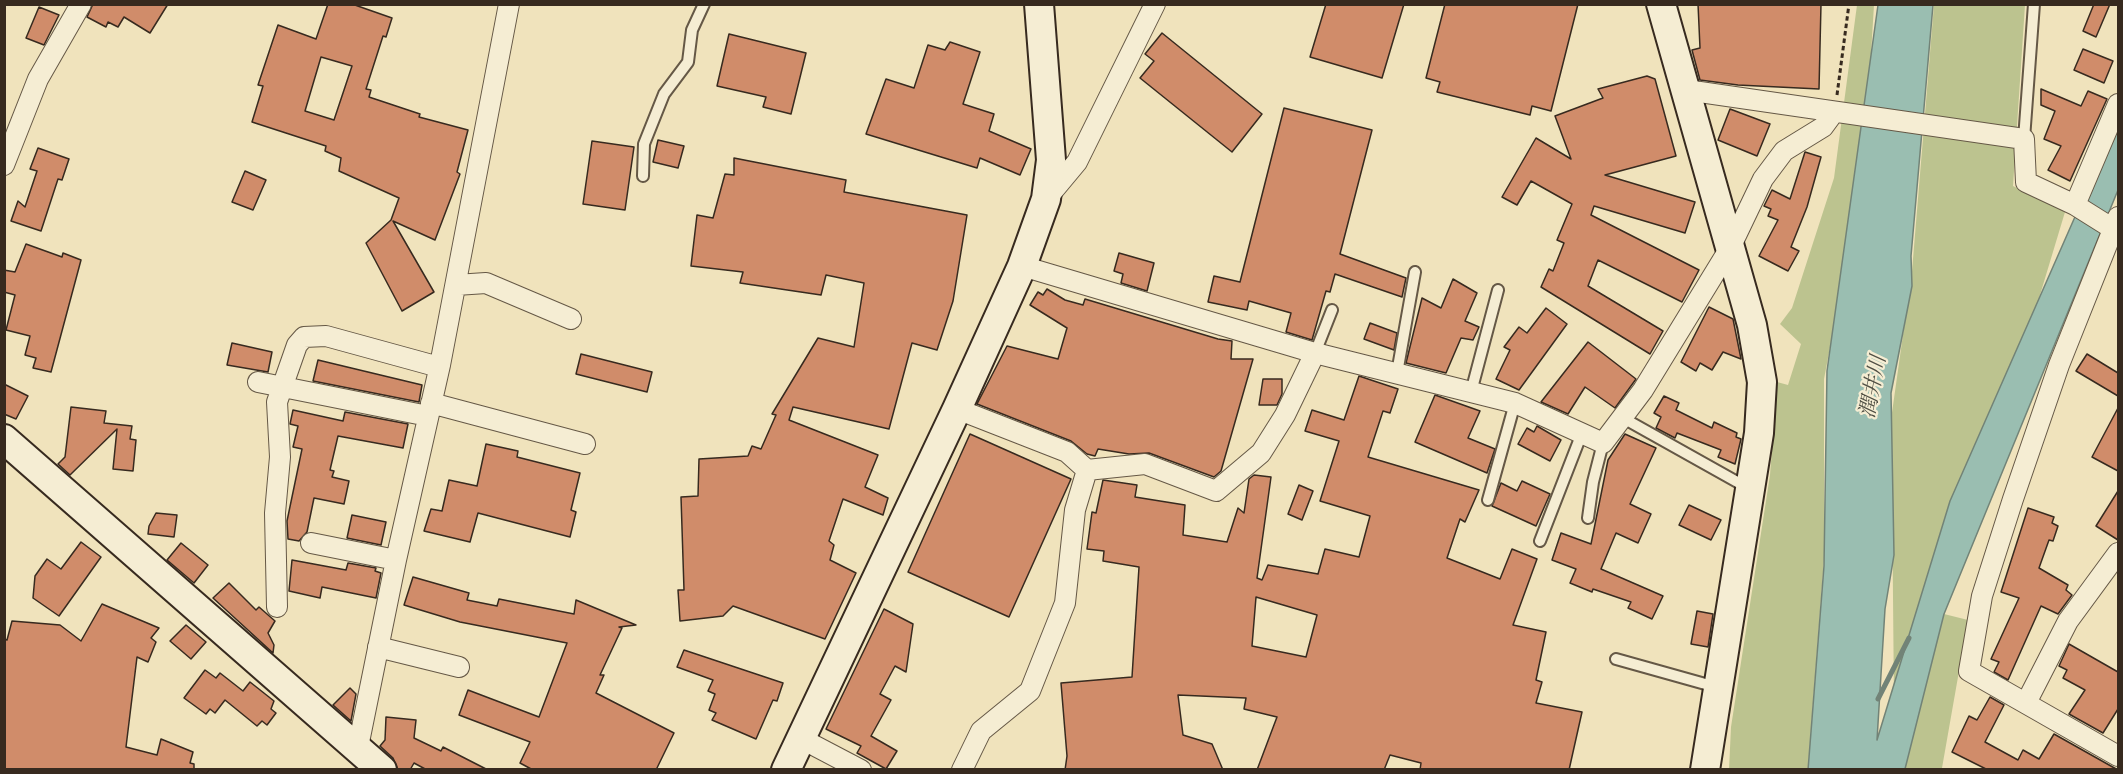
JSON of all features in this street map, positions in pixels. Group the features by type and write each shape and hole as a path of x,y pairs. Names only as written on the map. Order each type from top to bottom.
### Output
{"street":[{"path":"4,165 38,79 81,4"},
{"path":"358,747 456,285 509,4"},
{"path":"786,770 957,409 1022,266 1046,199 1051,160 1040,4"},
{"path":"1046,199 1077,162 1155,4"},
{"path":"1660,4 1752,325 1762,382 1759,433 1705,770"},
{"path":"1686,90 2024,139 2026,182 2117,226 2059,365 1982,596 1970,671 2118,756"},
{"path":"2075,205 2118,104"},
{"path":"1022,266 1315,353 1515,403 1603,443 1623,418 1730,248 1763,179 1784,151 1822,127 1834,112"},
{"path":"456,285 486,283 571,319"},
{"path":"277,607 275,513 280,457 277,402 297,345 304,337 326,336 439,368"},
{"path":"957,409 1067,452 1087,470 1145,464 1216,491 1260,453 1285,415 1315,353"},
{"path":"258,382 430,409 585,444"},
{"path":"4,439 382,770"},
{"path":"962,770 981,731 1030,691 1065,603 1075,510 1087,470"},
{"path":"311,543 396,560"},
{"path":"2026,703 2068,621 2118,553"},
{"path":"378,647 459,668"},
{"path":"800,738 861,770"}],"lane":[{"path":"644,176 644,144 664,94 688,62 692,30 704,4"},
{"path":"2024,139 2034,4"},
{"path":"1397,373 1415,272"},
{"path":"1471,392 1498,290"},
{"path":"1315,353 1332,310"},
{"path":"1488,500 1515,403"},
{"path":"1623,418 1750,489"},
{"path":"1540,541 1582,433"},
{"path":"1588,518 1593,482 1603,443"},
{"path":"1616,659 1718,687"}],"path":[{"path":"1834,112 1849,4"}],"green space":[{"path":"1857,5 1874,5 1864,167 1824,379 1824,559 1808,769 1729,770 1731,727 1770,475 1777,382 1788,385 1801,344 1780,324 1792,308 1834,178"},
{"path":"1934,5 2025,5 2013,186 2065,212 2027,338 1894,703 1892,490 1887,448 1912,271"},
{"path":"1944,614 1968,620 1942,768 1946,769 1903,770"}],"water":[{"name":"潤井川","path":"1878,5 1933,5 1911,256 1912,286 1891,393 1894,555 1885,609 1877,740 1950,501 2118,119 2118,190 1944,614 1905,769 1808,770 1824,566 1827,371"}],"building":[{"path":"93,4 168,4 150,33 124,17 118,27 108,22 106,27 87,17"},
{"path":"328,4 352,4 392,18 386,37 383,36 366,89 371,90 369,97 420,114 419,117 468,130 457,172 460,174 435,240 393,221 434,292 402,311 366,243 391,220 399,198 339,171 341,158 325,151 326,146 252,122 263,86 258,85 278,25 316,39","holes":["321,57 352,66 334,120 305,111"]},
{"path":"1326,4 1404,4 1382,78 1310,57"},
{"path":"1445,4 1578,4 1551,111 1532,106 1530,115 1437,92 1440,82 1426,78"},
{"path":"1698,4 1821,4 1819,89 1738,85 1700,80 1692,50 1700,48"},
{"path":"2094,4 2110,4 2096,37 2083,31"},
{"path":"39,7 59,15 44,45 26,38"},
{"path":"1162,33 1262,114 1232,152 1140,78 1154,61 1145,54"},
{"path":"729,34 806,53 791,114 763,107 766,97 717,86"},
{"path":"950,42 980,52 963,104 994,114 989,131 1031,149 1020,175 980,158 977,168 866,134 886,79 914,88 928,45 945,50"},
{"path":"2083,49 2113,61 2104,83 2074,70"},
{"path":"1647,76 1655,79 1676,156 1605,175 1695,202 1685,233 1594,206 1591,215 1699,270 1682,302 1598,260 1588,286 1663,331 1650,354 1541,287 1549,269 1553,271 1564,243 1557,240 1572,204 1531,181 1517,205 1502,197 1536,138 1571,159 1555,116 1603,98 1598,89"},
{"path":"2041,89 2081,106 2088,91 2107,99 2070,181 2048,170 2061,146 2044,139 2055,111 2041,105"},
{"path":"1284,108 1372,130 1340,254 1406,278 1402,297 1335,274 1330,292 1326,291 1312,340 1286,332 1291,313 1249,301 1247,310 1208,302 1214,276 1240,282"},
{"path":"1730,109 1770,124 1757,156 1718,140"},
{"path":"658,140 684,146 678,168 653,162"},
{"path":"592,141 634,147 625,210 583,204"},
{"path":"38,148 69,159 62,180 58,179 41,231 11,221 18,201 25,207 37,171 30,169"},
{"path":"1805,152 1821,157 1807,207 1791,247 1799,251 1788,271 1759,256 1778,220 1768,216 1771,209 1764,206 1772,190 1790,199"},
{"path":"734,158 846,180 844,192 967,215 953,301 937,350 912,343 889,429 793,407 789,420 878,455 865,487 888,498 883,515 843,499 829,541 834,545 830,560 856,573 825,639 733,606 723,616 680,621 678,590 684,590 681,497 698,496 699,459 748,456 752,446 761,449 776,415 772,414 818,338 854,347 864,283 826,275 821,295 740,283 743,272 691,266 697,215 713,218 725,174 734,175"},
{"path":"245,171 266,180 253,210 232,202"},
{"path":"26,244 62,257 63,253 81,260 51,372 33,368 36,358 25,355 30,336 6,330 15,295 4,292 4,270 15,272"},
{"path":"1119,253 1154,263 1147,291 1121,283 1123,274 1114,271"},
{"path":"1453,279 1477,293 1465,321 1479,327 1473,340 1461,338 1446,373 1406,363 1422,298 1441,308"},
{"path":"1047,289 1065,300 1083,305 1085,299 1218,339 1232,341 1231,359 1253,359 1221,471 1214,477 1149,453 1129,454 1098,449 1095,456 1087,454 1071,441 977,404 1007,346 1058,359 1067,328 1030,305 1038,292 1043,295"},
{"path":"1709,307 1733,319 1741,359 1723,352 1712,370 1700,363 1696,371 1681,362"},
{"path":"1546,308 1567,324 1519,390 1496,379 1510,350 1504,347 1519,327 1527,333"},
{"path":"1370,323 1397,333 1394,350 1364,339"},
{"path":"1588,342 1636,379 1615,408 1585,387 1568,414 1541,402"},
{"path":"232,343 272,352 268,372 227,365"},
{"path":"581,354 652,372 647,392 576,374"},
{"path":"2087,354 2118,373 2118,396 2076,371"},
{"path":"318,360 422,385 419,402 313,381"},
{"path":"1359,376 1398,389 1390,413 1383,411 1368,457 1479,490 1465,522 1460,519 1447,558 1500,579 1512,549 1537,559 1513,625 1546,632 1536,680 1542,682 1536,703 1582,712 1569,770 1420,770 1421,763 1390,755 1384,770 1257,770 1277,717 1244,709 1246,698 1178,695 1183,735 1212,744 1223,770 1065,770 1067,756 1061,683 1132,677 1139,567 1103,561 1104,551 1087,549 1092,512 1096,513 1103,480 1137,485 1135,497 1185,505 1183,535 1227,542 1238,508 1244,513 1249,479 1254,475 1271,477 1257,578 1262,580 1268,565 1318,574 1325,549 1359,557 1370,516 1320,501 1339,441 1305,431 1312,410 1344,420","holes":["1256,597 1317,615 1306,657 1252,646"]},
{"path":"1263,379 1282,379 1282,394 1277,405 1259,405"},
{"path":"4,384 28,396 16,419 4,414"},
{"path":"1435,395 1480,411 1468,438 1495,449 1487,473 1415,442"},
{"path":"1664,396 1679,403 1676,410 1712,428 1714,422 1737,433 1736,437 1741,439 1735,464 1718,457 1721,450 1677,433 1675,438 1656,428 1661,417 1654,413"},
{"path":"71,407 106,411 104,423 132,426 130,439 136,440 133,471 113,469 117,429 70,475 58,464 65,457"},
{"path":"2118,408 2118,471 2092,457"},
{"path":"293,410 343,421 345,412 408,424 403,448 338,436 330,470 334,471 332,477 349,481 344,504 314,498 307,532 299,541 288,539 287,521 302,449 293,447 298,426 290,424"},
{"path":"1537,426 1561,440 1550,461 1518,444 1527,428 1534,432"},
{"path":"970,434 1071,479 1009,617 908,572"},
{"path":"1625,434 1656,448 1630,504 1651,514 1638,543 1616,533 1601,569 1663,596 1652,619 1628,608 1631,602 1593,589 1592,592 1570,583 1576,569 1552,560 1561,533 1591,544 1608,460"},
{"path":"486,444 518,451 517,457 580,473 571,510 576,512 570,537 478,513 470,542 424,531 431,509 442,511 449,480 477,486"},
{"path":"1522,481 1550,494 1536,526 1492,506 1501,483 1517,491"},
{"path":"1299,485 1313,491 1302,520 1288,514"},
{"path":"2118,491 2118,540 2096,526"},
{"path":"1689,505 1721,520 1711,540 1679,525"},
{"path":"2028,508 2054,517 2052,523 2058,526 2053,541 2049,540 2039,568 2068,585 2066,590 2072,595 2058,614 2041,606 2008,680 1994,672 1999,662 1991,659 2019,598 2001,592"},
{"path":"156,513 177,515 174,537 148,534 149,526"},
{"path":"352,515 386,522 381,545 347,538"},
{"path":"81,542 101,557 59,616 33,598 35,576 47,559 61,569"},
{"path":"181,543 208,565 194,583 167,560"},
{"path":"292,560 346,570 348,563 376,568 375,571 381,573 376,598 322,587 320,598 289,591"},
{"path":"413,577 469,593 467,600 497,606 499,599 574,614 576,600 636,625 619,627 622,628 600,675 604,675 596,693 674,733 656,770 533,770 520,763 530,742 459,715 468,690 539,717 567,643 460,622 404,605"},
{"path":"229,583 256,610 259,607 275,621 268,633 274,645 273,653 213,598"},
{"path":"102,604 159,628 151,638 156,642 148,662 137,657 126,747 157,755 161,739 193,752 190,763 194,764 194,770 4,770 4,639 7,640 12,621 60,625 81,641"},
{"path":"884,609 913,624 906,672 895,666 880,694 891,700 871,736 897,751 886,769 857,753 861,746 826,729"},
{"path":"1697,611 1713,614 1708,647 1691,644"},
{"path":"186,625 206,642 191,659 170,641"},
{"path":"2069,644 2118,672 2118,709 2103,733 2069,714 2085,690 2063,678 2067,670 2059,666"},
{"path":"684,650 783,683 777,701 773,700 756,739 712,720 716,713 709,710 715,694 708,691 713,680 677,667"},
{"path":"205,670 216,678 220,673 243,691 250,682 274,701 271,709 276,713 267,725 262,721 257,726 225,700 215,713 210,709 206,714 184,698"},
{"path":"350,688 356,694 351,721 333,705"},
{"path":"1990,697 2004,705 1985,742 2018,760 2023,750 2039,759 2054,734 2118,770 1988,770 1952,752 1969,716 1977,720"},
{"path":"386,717 416,720 414,738 441,751 443,747 488,770 427,770 414,763 410,770 398,770 393,758 380,746 385,740"}],"waterway":[{"path":"1878,699 1909,638"}]}
